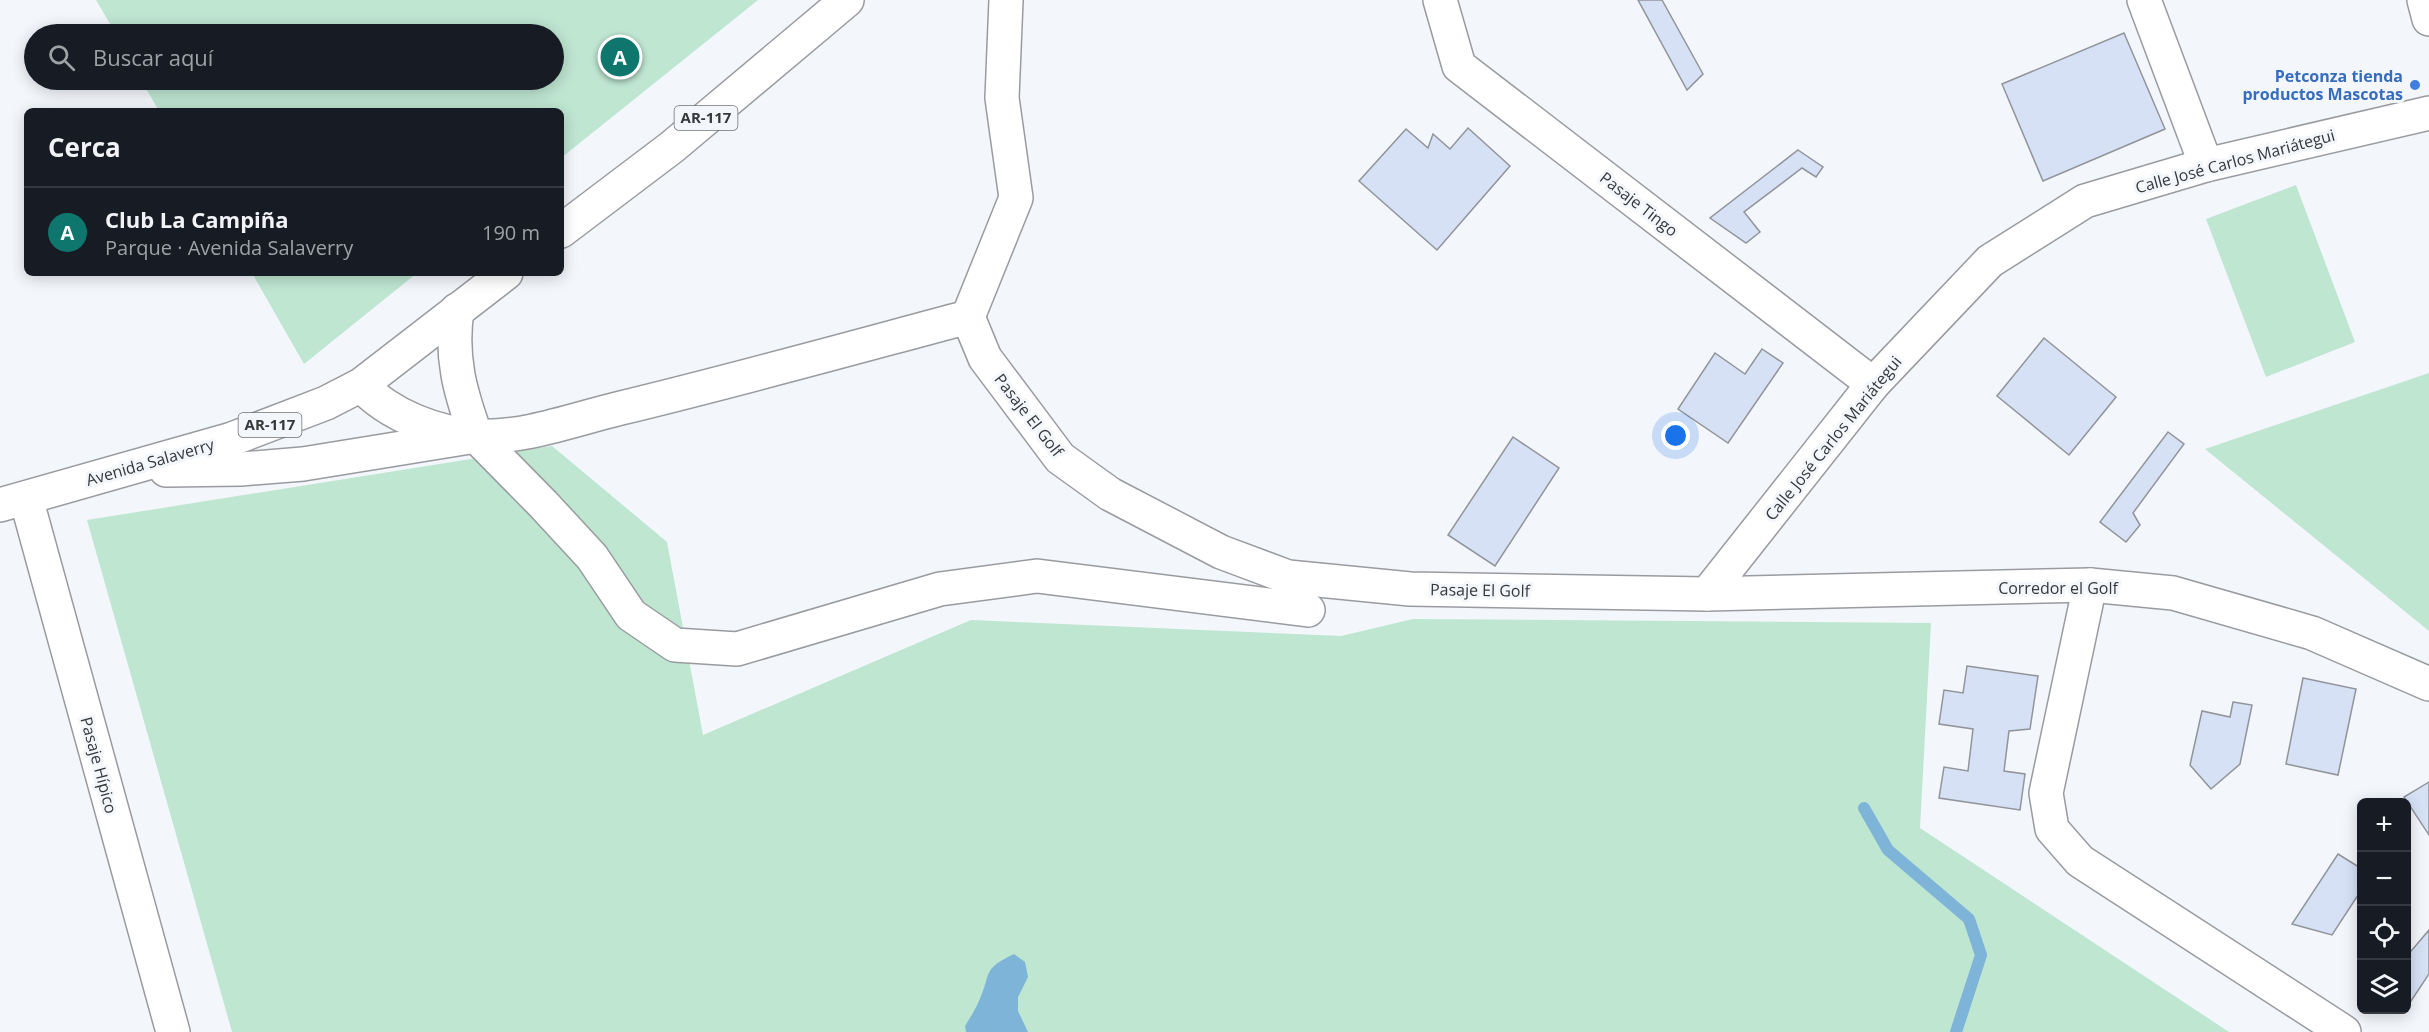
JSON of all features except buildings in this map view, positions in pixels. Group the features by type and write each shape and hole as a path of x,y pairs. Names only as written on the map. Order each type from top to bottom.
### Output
{"street":[{"name":"AR-117","path":"564,229 672,147 847,0"},
{"path":"126,471 241,469 303,464 476,436 524,432 968,317 1016,198 1002,98 1006,0"},
{"name":"Pasaje Tingo","path":"1440,0 1459,66 1873,384"},
{"path":"2144,0 2206,165"},
{"path":"2424,0 2429,19"},
{"name":"Calle José Carlos Mariátegui","path":"1707,594 1873,384 1990,261 2085,201 2206,165 2429,113"},
{"name":"Avenida Salaverry","path":"13,501 126,471 232,439 294,417 361,385 502,276"},
{"path":"457,310 454,357 466,410 476,436 592,557 632,615 675,645 737,649 940,589 1037,576 1308,610"},
{"name":"Pasaje El Golf","path":"968,317 985,358 1060,458 1110,494 1211,546 1288,577 1410,590 1707,594"},
{"path":"361,385 374,399 404,417 476,436"},
{"name":"Pasaje Hípico","path":"13,501 172,1032"},
{"path":"2090,585 2046,794 2052,829 2080,861 2344,1032"},
{"name":"Corredor el Golf","path":"1707,594 2090,585 2173,593 2312,633 2429,684"}],"green space":[{"path":"96,0 758,0 564,156 564,108 157,108 147,90 564,90 564,24 110,24"},
{"path":"2296,185 2355,342 2266,377 2206,219"},
{"path":"254,276 413,276 304,364"},
{"path":"2429,373 2429,631 2205,449"},
{"path":"552,446 667,542 703,735 971,620 1341,636 1413,619 1931,623 1920,828 2229,1032 232,1032 87,520"}],"water":[{"path":"1014,954 1025,962 1028,977 1018,997 1018,1011 1028,1032 966,1032 965,1026 979,1001 992,968"}],"waterway":[{"path":"1864,808 1888,850 1969,919 1981,955 1956,1032"}],"place":[{"name":"Club La Campiña","path":"620,57"},
{"name":"Petconza tienda productos Mascotas","path":"2415,85"}]}
